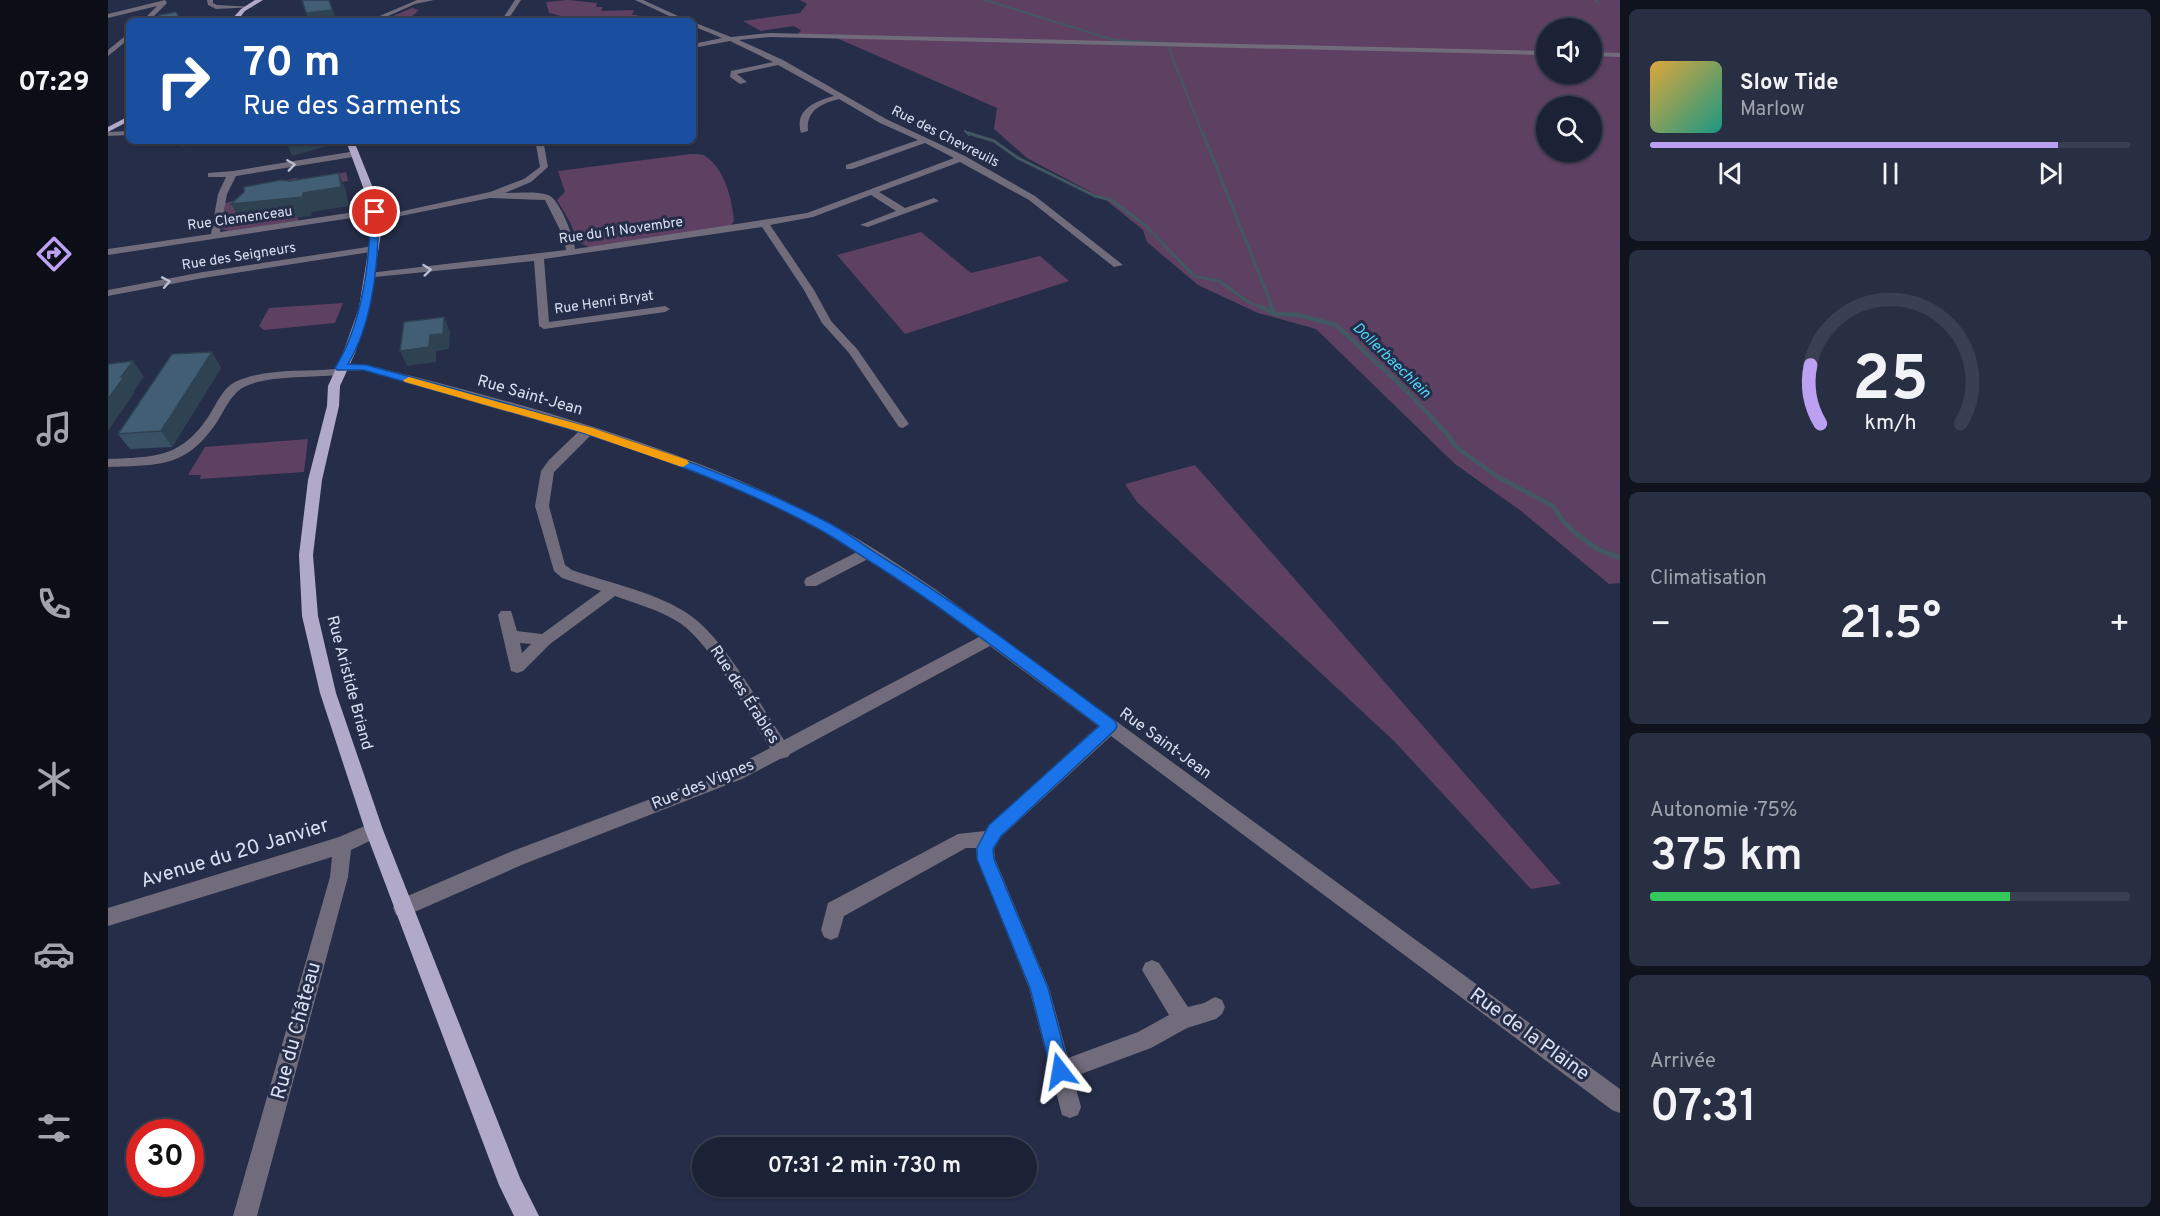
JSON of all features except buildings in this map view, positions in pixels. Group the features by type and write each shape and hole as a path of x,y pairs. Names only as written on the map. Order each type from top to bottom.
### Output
{"main road":[{"path":"237,18 254,4 266,0"},
{"path":"246,18 254,4"},
{"path":"108,132 126,120"},
{"name":"Rue Aristide Briand","path":"351,144 375,215 374,249 357,330 334,386 333,406 315,480 306,555 310,616 328,693 374,830 511,1185 527,1216"}],"street":[{"path":"210,0 210,4 220,7 254,4"},
{"path":"214,18 213,10 236,0"},
{"path":"397,11 392,4 431,0"},
{"path":"506,18 518,0"},
{"path":"638,0 679,18"},
{"path":"136,1 153,5"},
{"path":"108,16 166,1"},
{"path":"148,18 166,1"},
{"path":"379,18 416,2"},
{"name":"Rue des Chevreuils","path":"696,25 750,46 883,121 962,158 1032,198 1118,265"},
{"path":"750,46 751,36"},
{"path":"696,45 751,36 777,36 1536,53"},
{"path":"108,54 126,38"},
{"path":"1602,54 1620,55"},
{"path":"743,82 733,75 734,73 780,62"},
{"path":"804,131 802,122 805,114 818,104 840,97"},
{"path":"108,132 126,133"},
{"path":"849,167 926,140"},
{"path":"490,195 528,180 541,171 544,167 541,144"},
{"path":"211,175 233,174 356,154"},
{"name":"Rue du 11 Novembre","path":"369,276 539,257 810,214 962,158"},
{"path":"215,236 220,204 229,177 233,174"},
{"path":"872,192 903,211"},
{"path":"490,195 547,197 551,200 569,238 571,252"},
{"name":"Rue Clemenceau","path":"108,252 375,215 490,195"},
{"path":"865,225 934,201"},
{"path":"764,223 809,290 813,300 843,343 853,351 903,424"},
{"name":"Rue des Seigneurs","path":"108,293 374,249"},
{"name":"Rue Henri Bryat","path":"539,257 544,326 665,309"},
{"name":"Rue Saint-Jean","path":"108,463 158,460 186,451 201,439 228,394 237,386 251,380 363,367 588,430 680,462 748,490 822,525 930,593 1439,967"},
{"name":"Rue des Érables","path":"588,430 548,471 542,506 559,567 567,574 661,606 686,620 708,640 782,752"},
{"path":"811,582 868,553"},
{"path":"506,615 517,667 545,640 613,590"},
{"path":"510,636 545,640"},
{"name":"Rue des Vignes","path":"404,908 517,858 736,774 782,752 991,638"},
{"path":"1070,1107 1039,988 986,859 985,848 995,831 1110,726"},
{"name":"Avenue du 20 Janvier","path":"108,917 342,845 374,830"},
{"path":"831,930 836,910 964,840 989,839"},
{"name":"Rue du Château","path":"245,1216 339,877 342,845"},
{"name":"Rue de la Plaine","path":"1439,967 1620,1102"},
{"path":"1152,970 1183,1018"},
{"path":"1060,1071 1144,1041 1183,1018 1209,1012 1215,1007"}],"shaded area":[{"path":"568,0 597,3 596,7 603,7 601,11 634,10 632,15 638,15 637,18 569,18 549,13 546,2"},
{"path":"800,0 1620,0 1620,583 1609,584 1521,511 1455,464 1316,329 1258,313 1198,285 1147,242 1143,230 1106,200 1027,158 994,129 997,108 832,36 798,34 801,30 794,26 761,31 743,21 800,13 807,4"},
{"path":"412,8 419,10 412,16 464,18 388,18"},
{"path":"691,154 705,156 722,176 733,212 734,221 730,226 589,247 578,242 557,200 565,192 558,171"},
{"path":"346,172 348,181 281,191 257,221 298,216 298,220 301,220 229,231 222,229 225,203 238,200 271,183 297,178 298,183"},
{"path":"921,232 971,273 1040,256 1069,281 905,334 837,255"},
{"path":"343,303 335,323 264,330 259,326 269,308"},
{"path":"308,439 304,472 200,479 201,475 188,475 205,447"},
{"path":"1195,465 1561,884 1531,889 1394,741 1137,502 1125,484"}],"waterway":[{"name":"Dollerbaechlein","path":"985,0 1114,40 1166,43"},
{"path":"1595,0 1599,3"},
{"name":"Dollerbaechlein","path":"1168,46 1203,135"},
{"path":"965,131 969,135"},
{"path":"968,133 994,141 1018,158 1095,196 1111,200 1146,226 1194,276 1219,281 1247,301 1264,309"},
{"name":"Dollerbaechlein","path":"1203,133 1273,309"},
{"path":"1261,307 1275,314"},
{"name":"Dollerbaechlein","path":"1272,307 1275,314"},
{"name":"Dollerbaechlein","path":"1275,314 1298,315 1336,325 1404,388 1448,435 1456,447 1498,477 1553,506 1563,521 1578,536"},
{"name":"Dollerbaechlein","path":"1577,534 1597,549 1620,558"}],"slow traffic":[{"path":"409,380 588,430 683,463"}],"route":[{"path":"375,212 376,233 364,308 349,353 340,368 363,367 588,430 680,462 748,490 822,525 930,593 1110,726 995,831 985,848 986,859 1039,988 1060,1071"}]}
